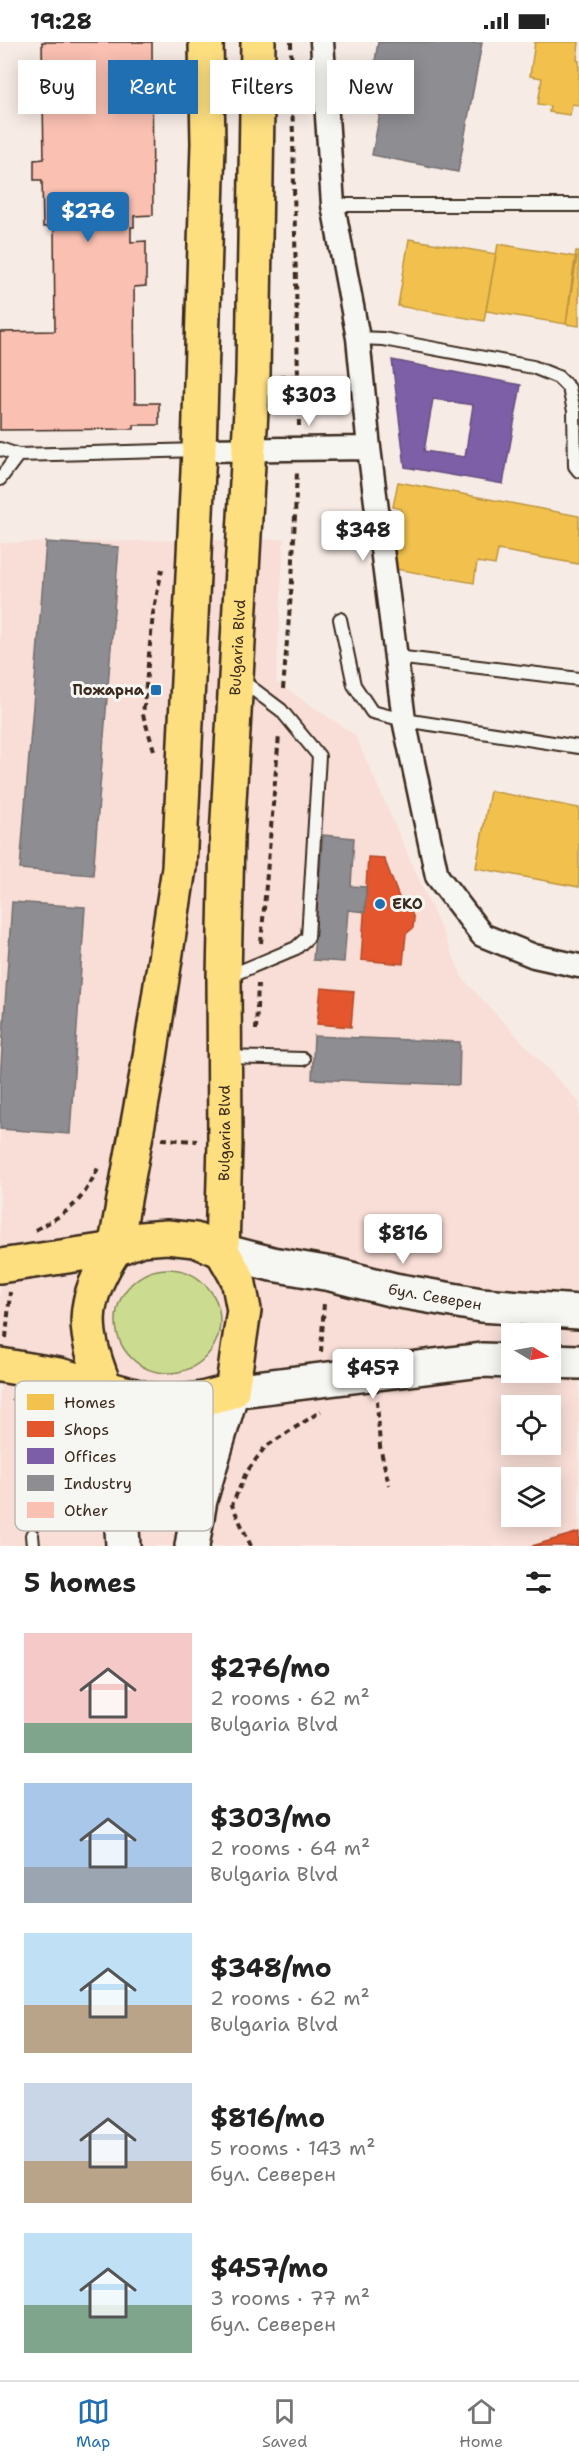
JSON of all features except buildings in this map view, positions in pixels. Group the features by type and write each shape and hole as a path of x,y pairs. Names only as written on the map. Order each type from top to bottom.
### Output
{"main road":[{"path":"102,1381 96,1364 87,1319 98,1276 115,1250 149,1063 179,868 199,450 208,142 206,42"},
{"name":"Bulgaria Blvd","path":"222,1251 225,1143 239,1057 224,978 227,837 253,363 258,42"},
{"path":"5,1277 115,1250 141,1239 167,1237 195,1240 222,1251 238,1279 244,1310 232,1391 213,1456"},
{"name":"бул. Северен","path":"222,1251 394,1290 470,1303 579,1312"},
{"path":"3,1356 80,1381"},
{"path":"213,1396 232,1391 482,1360 501,1361"},
{"path":"561,1361 579,1362"},
{"path":"122,1531 123,1546"},
{"path":"192,1546 195,1531"}],"street":[{"path":"322,42 333,205 357,338 404,720 437,876 482,934 534,956 579,966"},
{"path":"199,450 299,447 369,448"}],"lane":[{"path":"333,205 579,206"},
{"path":"357,338 383,339 533,367 558,377 569,388 574,411 575,466 579,471"},
{"path":"0,449 18,455 199,450"},
{"path":"0,479 18,455"},
{"path":"340,619 354,685 372,712 404,720 579,747"},
{"path":"396,657 579,679"},
{"path":"224,978 296,948 308,937 319,756 281,710 237,677"},
{"path":"239,1057 303,1059"}],"path":[{"path":"239,1057 259,963 292,581 299,447 291,42"},
{"path":"155,754 142,715 153,614 164,562"},
{"path":"153,1138 200,1142"},
{"path":"30,1233 69,1212 88,1190 99,1166"},
{"path":"3,1356 5,1277"},
{"path":"320,1355 324,1297"},
{"path":"377,1397 380,1447 389,1485"},
{"path":"10,1398 15,1400"},
{"path":"251,1546 232,1505 246,1473 265,1447 290,1428 329,1406"}],"shaded area":[{"path":"284,539 276,682 355,735 463,979 579,1102 579,1546 0,1546 0,543"}],"green space":[{"path":"168,1269 188,1273 205,1284 216,1301 220,1321 216,1341 205,1358 188,1369 168,1373 148,1369 131,1358 120,1341 116,1321 120,1301 131,1284 148,1273"}],"place":[{"name":"Пожарна","path":"156,690"},
{"name":"EKO","path":"380,904"}]}
